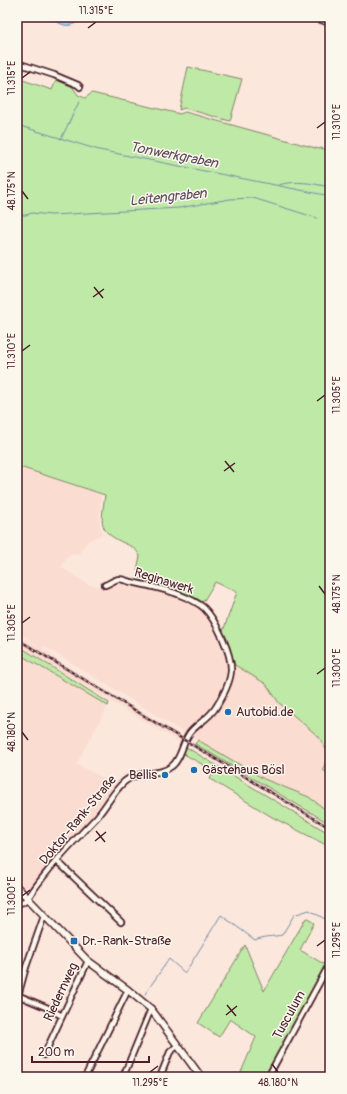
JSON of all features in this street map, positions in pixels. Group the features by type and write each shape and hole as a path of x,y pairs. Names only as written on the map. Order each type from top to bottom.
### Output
{"street":[{"path":"312,17 330,23"},
{"path":"17,63 54,75 80,87"},
{"name":"Reginawerk","path":"105,586 118,579 172,592 193,600 204,608 211,617 221,636 231,661 231,672 228,685 215,709 203,722 191,731 185,740"},
{"name":"Doktor-Rank-Straße","path":"28,898 56,861 97,817 118,788 132,777 169,769 175,762 185,740"},
{"path":"56,861 121,922"},
{"path":"17,887 88,961 152,1009 201,1077"},
{"path":"17,904 28,898"},
{"path":"44,916 17,995 48,1008 62,1016"},
{"name":"Riedernweg","path":"44,1054 88,961"},
{"name":"Tusculum","path":"268,1077 330,963"},
{"path":"85,1077 128,990"},
{"path":"123,1077 152,1009"},
{"path":"160,1077 170,1052 178,1046"}],"shaded area":[{"path":"17,466 101,495 99,520 103,534 89,540 78,554 69,555 61,567 89,585 107,587 118,582 148,588 191,602 202,610 209,619 227,661 266,684 279,703 319,737 328,753 323,770 330,775 330,813 309,797 264,779 185,733 44,646 43,649 50,653 51,657 184,737 181,743 17,645 17,635 38,645 17,632"},
{"path":"17,653 108,706 76,764 117,785 29,892 17,880"}],"green space":[{"path":"188,67 242,79 230,121 184,108 179,110"},
{"path":"17,78 52,90 57,78 69,82 78,95 85,98 92,93 180,114 185,112 330,151 330,775 323,770 328,753 319,737 279,703 266,684 235,665 222,634 237,592 215,582 203,602 142,581 137,570 140,556 139,554 132,547 110,535 103,526 102,520 105,495 17,466"},
{"path":"17,645 109,703 108,706 17,653"},
{"path":"198,740 264,779 309,797 330,813 330,824 195,744"},
{"path":"186,747 330,834 330,847 272,817 210,779 214,771 182,753"},
{"path":"306,918 314,923 300,950 327,966 266,1077 239,1077 256,1037 230,1019 219,1037 198,1023 245,945 264,991"}],"water":[{"path":"48,17 83,17 74,24 66,25"}],"waterway":[{"path":"61,139 79,102"},
{"name":"Tonwerkgraben","path":"17,125 99,150 330,196"},
{"path":"278,185 298,182 330,187"},
{"name":"Leitengraben","path":"17,215 32,213 51,215 179,208 230,199 253,198 317,218"},
{"path":"145,994 169,959 185,973 221,915 255,940 282,935 294,915 309,910 325,919 330,917"}],"railway":[{"path":"17,639 330,828"}],"place":[{"name":"Autobid.de","path":"228,712"},
{"name":"Gästehaus Bösl","path":"194,770"},
{"name":"Bellis","path":"165,775"},
{"name":"Dr.-Rank-Straße","path":"74,941"}]}
